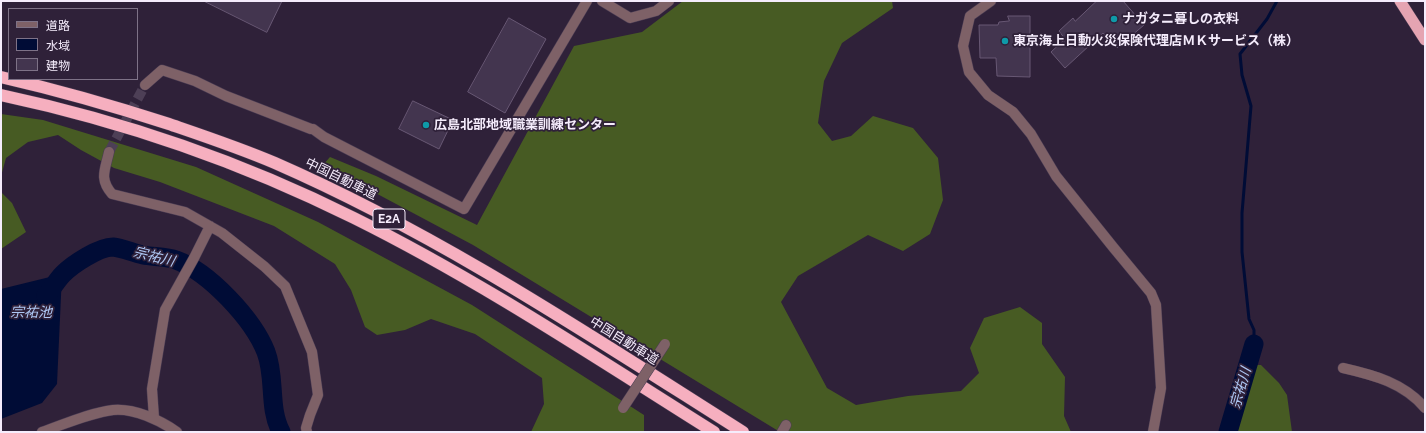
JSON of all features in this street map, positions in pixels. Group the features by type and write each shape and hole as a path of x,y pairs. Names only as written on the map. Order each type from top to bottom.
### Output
{"highway":[{"path":"1400,1 1425,40"},
{"name":"中国自動車道","path":"14,80 65,92 198,134 274,163 358,202 446,249 518,291 743,432"},
{"name":"E2A","path":"1,95 39,103 115,124 193,149 266,178 354,218 436,262 523,312 714,432"}],"street":[{"path":"145,85 162,70 195,81 226,96 313,129 324,137 464,209 587,1"},
{"path":"602,1 630,18 656,11 670,1"},
{"path":"991,1 970,16 963,46 968,72 988,95 1013,112 1031,134 1056,176 1151,293 1156,305 1162,388 1153,432"},
{"path":"109,152 103,179 106,187 112,194 184,212 222,233 265,267 285,286 312,352 318,395 306,428 307,432"},
{"path":"154,418 152,389 165,310 210,226"},
{"path":"623,408 665,344"},
{"path":"1343,368 1365,373 1396,384 1418,400 1425,408"},
{"path":"42,432 92,415 115,410 136,412 154,418 177,432"}],"green space":[{"path":"683,1 892,1 893,8 842,43 824,81 818,123 832,141 851,136 873,116 913,128 938,158 943,200 930,234 903,251 868,235 798,276 781,302 827,388 856,405 908,396 961,391 979,373 970,348 984,318 1020,307 1042,323 1042,344 1065,377 1064,416 1071,432 780,432 473,245 323,165 330,157 376,176 477,225 574,46 642,32"},
{"path":"1,114 43,120 196,167 318,222 472,305 644,415 644,432 531,432 544,404 542,378 475,334 431,319 405,330 377,335 365,327 351,290 335,264 274,226 160,182 114,168 81,150 58,135 28,142 6,158 1,176"},
{"path":"1,192 12,203 26,232 1,249"},
{"path":"1255,365 1261,365 1279,383 1287,395 1292,432 1233,432"}],"water":[{"name":"宗祐池","path":"62,274 57,384 42,403 1,419 1,289"}],"building":[{"path":"204,1 282,1 267,32"},
{"path":"1097,1 1123,1 1144,25 1117,48 1103,33 1065,68 1051,52 1065,39 1059,31 1073,18 1075,21"},
{"name":"東京海上日動火災保険代理店ＭＫサービス（株）","path":"1008,16 1030,16 1030,77 997,76 996,58 980,58 979,25 998,25 999,22 1009,21"},
{"path":"509,18 546,39 505,113 468,92"},
{"name":"広島北部地域職業訓練センター","path":"413,101 453,120 439,149 399,129"}],"waterway":[{"path":"1254,344 1254,330 1249,319 1242,252 1242,213 1251,106 1242,75 1240,54 1267,19 1277,1"},
{"name":"宗祐川","path":"46,296 67,270 86,257 107,248 113,247 143,255 164,257 176,260 189,266 216,286 228,298 241,312 260,339 269,362 273,403 281,432"},
{"name":"宗祐川","path":"1228,432 1254,344"}],"tunnel":[{"path":"109,152 145,85"}],"place":[{"name":"ナガタニ暮しの衣料","path":"1114,19"},
{"name":"東京海上日動火災保険代理店ＭＫサービス（株）","path":"1005,41"},
{"name":"広島北部地域職業訓練センター","path":"426,125"}]}
